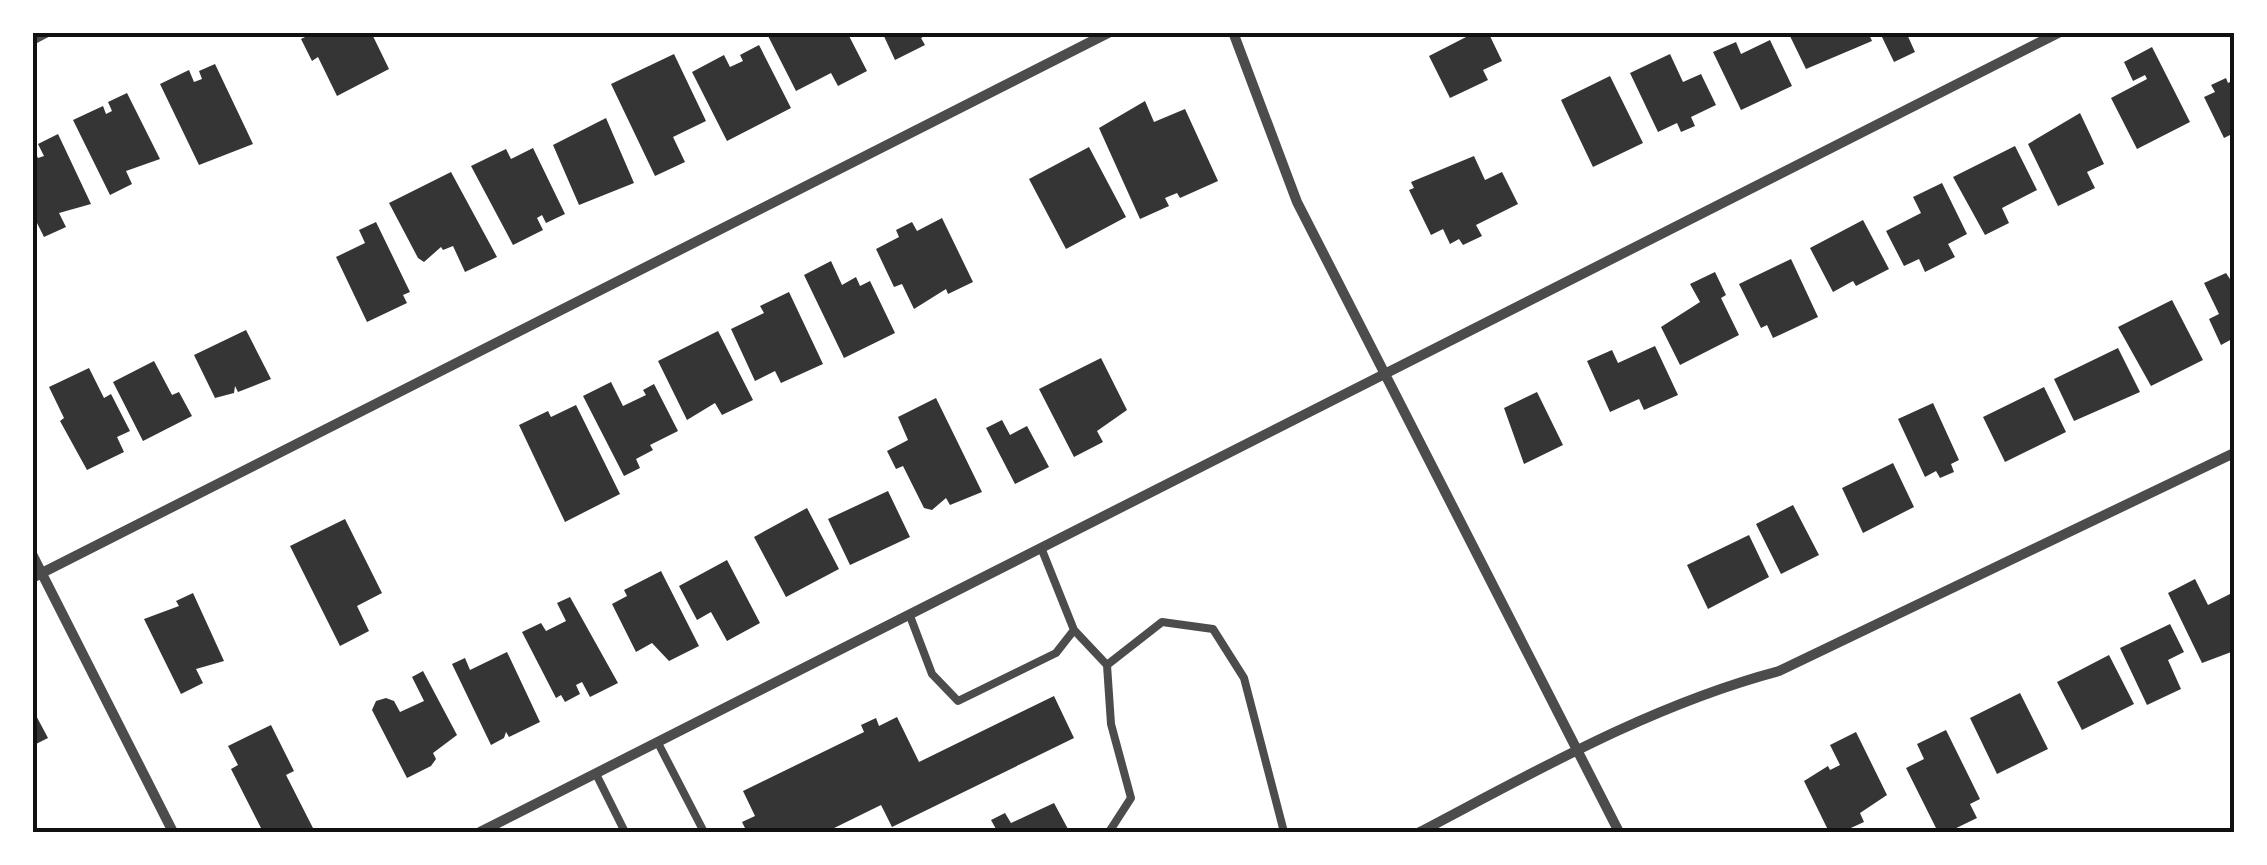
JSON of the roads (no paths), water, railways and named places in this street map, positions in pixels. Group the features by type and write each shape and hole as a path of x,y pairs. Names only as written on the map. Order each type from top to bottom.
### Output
{"street":[{"path":"32,40 47,32"},
{"path":"37,576 1110,32"},
{"path":"1233,32 1297,202 1618,832"},
{"path":"480,832 2060,32"},
{"path":"1420,832 1578,749 1708,690 1779,670 2234,453"},
{"path":"32,554 37,576 173,832"}],"lane":[{"path":"1042,550 1074,630 1106,665 1111,724 1131,798 1109,832"},
{"path":"910,616 932,674 958,702 1056,653 1074,630"},
{"path":"1106,665 1162,622 1214,629 1244,678 1284,832"},
{"path":"658,743 704,832"},
{"path":"596,774 625,832"}]}
